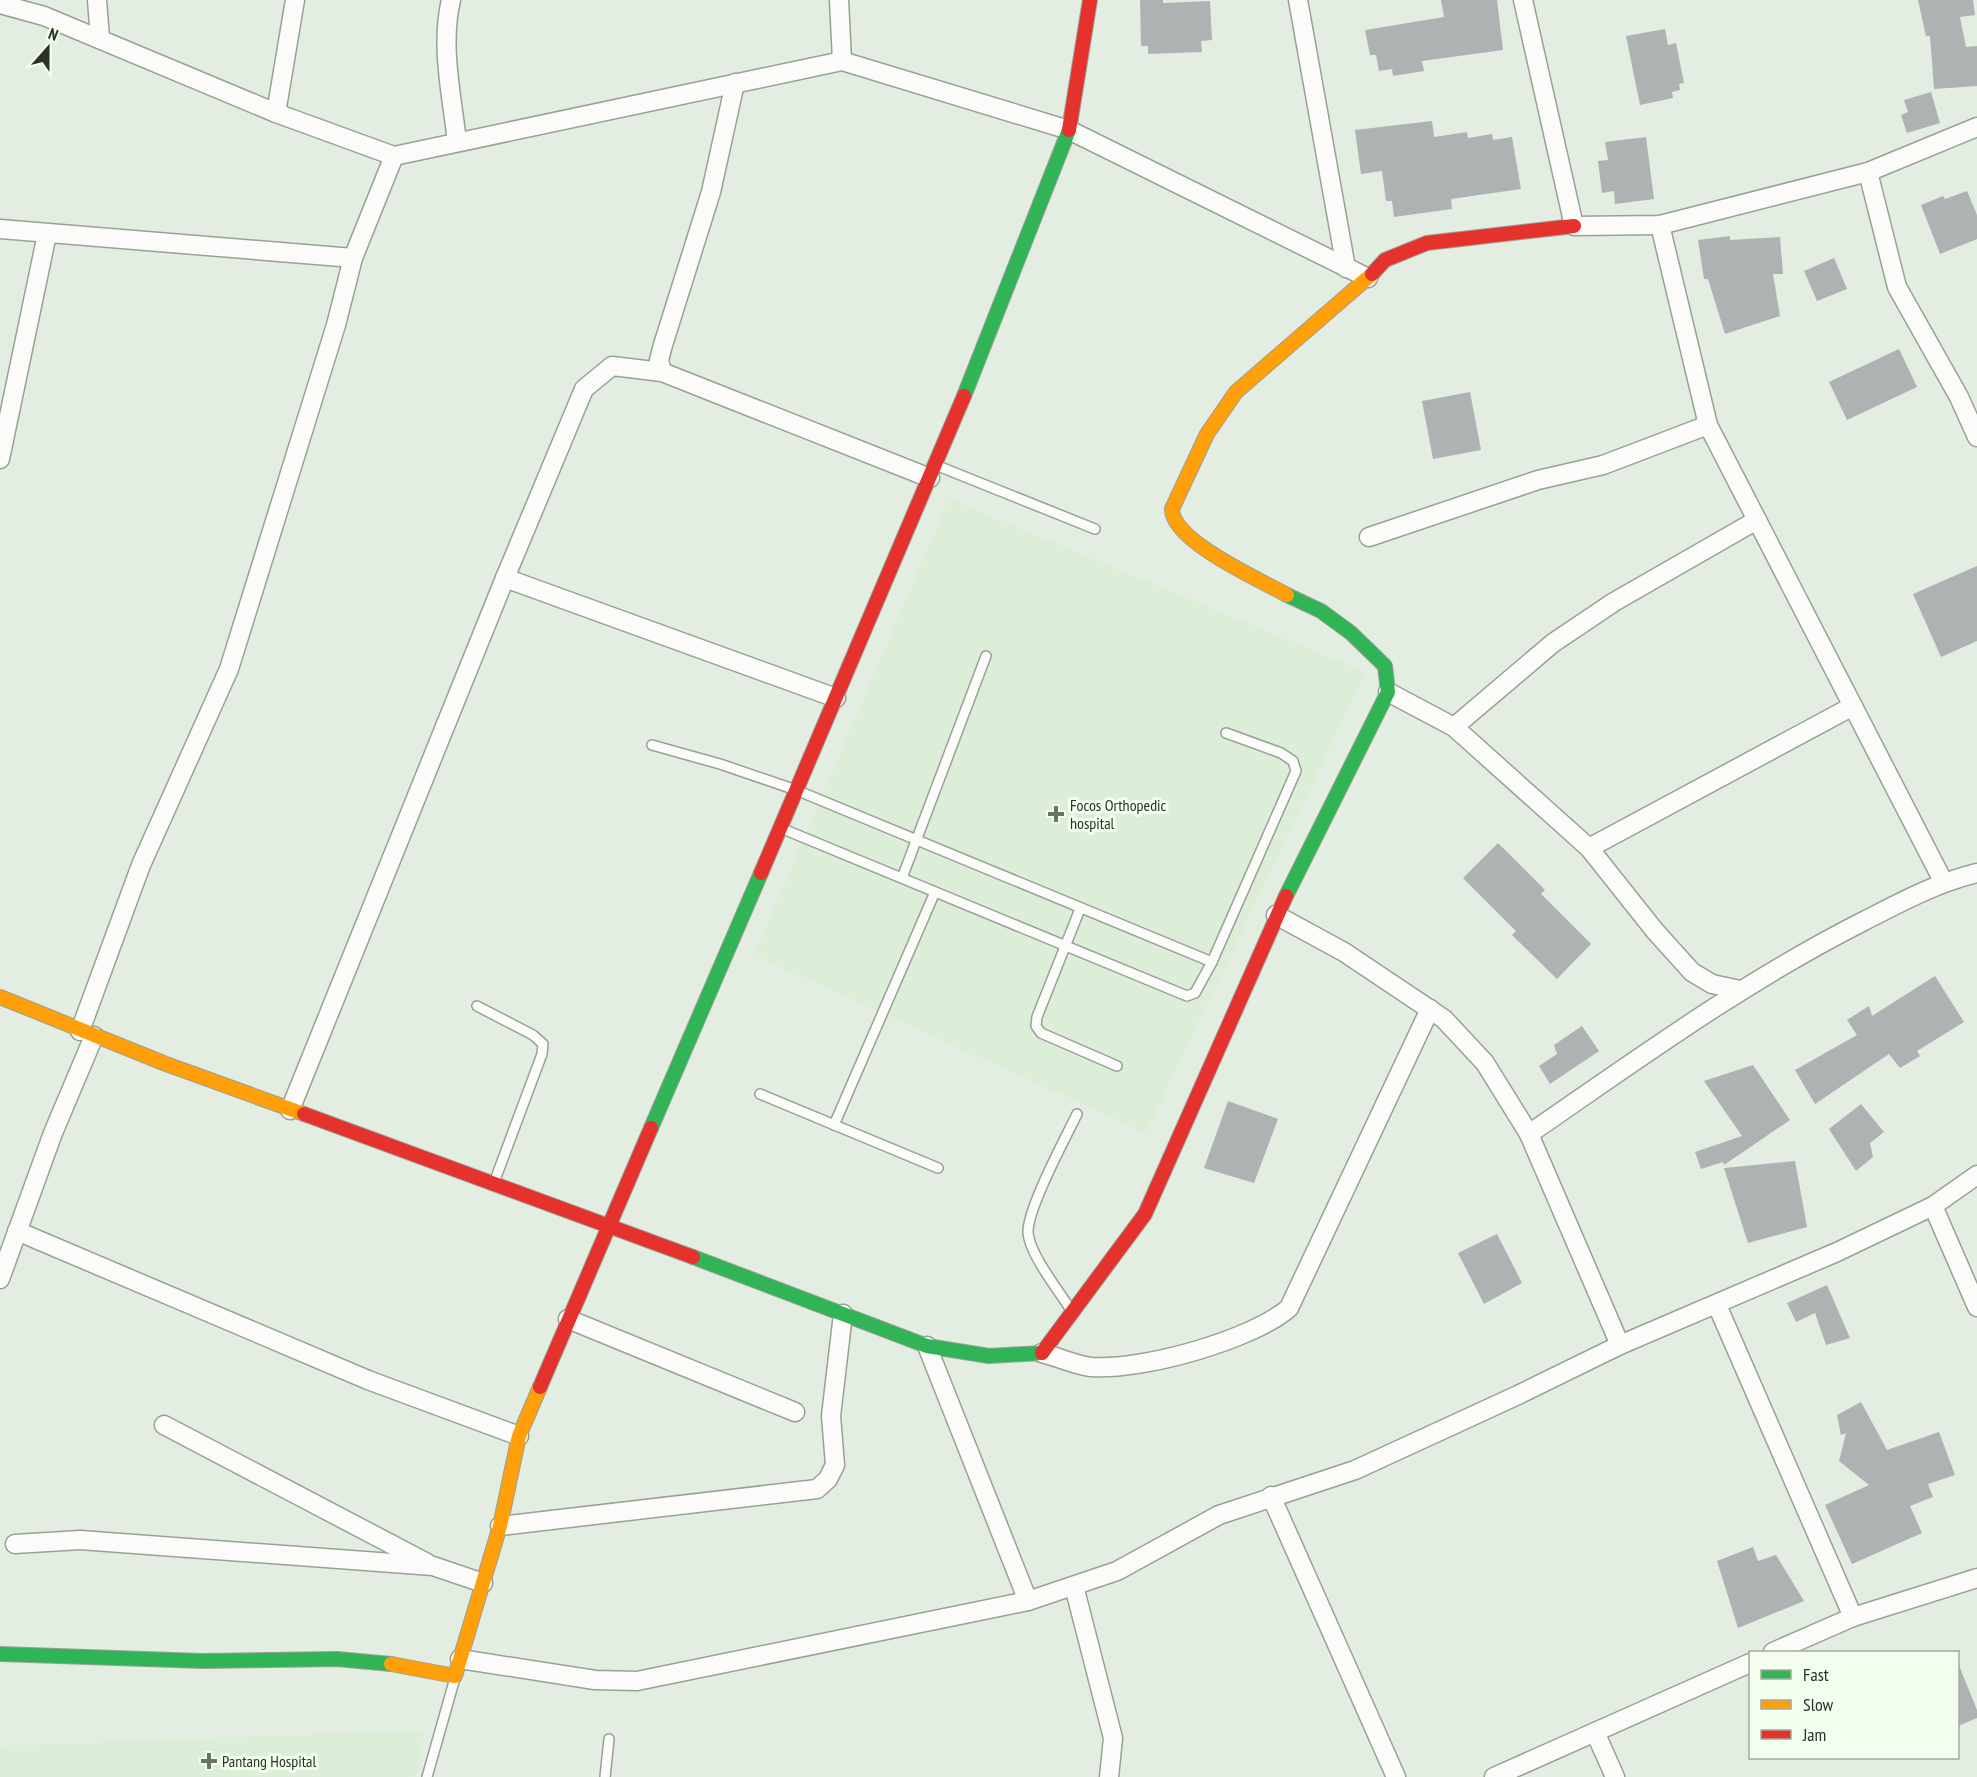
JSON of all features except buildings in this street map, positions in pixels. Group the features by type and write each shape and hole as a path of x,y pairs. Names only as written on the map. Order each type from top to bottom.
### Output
{"street":[{"path":"97,0 100,38"},
{"path":"276,113 295,0"},
{"path":"451,0 446,30 447,54 457,142"},
{"path":"838,0 842,61"},
{"path":"458,1668 500,1526 519,1436 933,471 1069,130 1090,0"},
{"path":"1298,0 1346,268"},
{"path":"1523,0 1574,226"},
{"path":"0,4 44,16 276,113 394,156 842,61 1069,130 1368,278"},
{"path":"662,372 660,360 663,345 711,192 735,83"},
{"path":"1042,1353 1145,1214 1276,915 1388,692 1384,666 1351,633 1321,612 1207,550 1181,531 1172,518 1172,509 1197,452 1221,409 1236,392 1368,278 1385,260 1426,243 1574,226 1660,225 1868,172 1977,127"},
{"path":"0,1279 87,1034 141,865 229,669 336,325 352,258 394,156"},
{"path":"1868,172 1897,287 1959,397 1977,437"},
{"path":"1660,225 1708,425 1943,881"},
{"path":"0,229 352,258"},
{"path":"0,459 46,234"},
{"path":"290,1110 584,389 612,366 662,372 933,471"},
{"path":"1369,537 1538,480 1603,465 1708,425"},
{"path":"1454,727 1571,632 1614,602 1757,520"},
{"path":"505,578 836,698"},
{"path":"1388,692 1454,727 1589,848 1655,931 1692,972 1712,984 1740,990"},
{"path":"1589,848 1853,706"},
{"path":"1528,1134 1740,990 1820,943 1943,881 1977,873"},
{"path":"1276,915 1344,952 1444,1018 1485,1063 1528,1134 1620,1345"},
{"path":"0,997 87,1034 609,1225 927,1346 989,1356 1042,1353 1090,1367 1116,1366 1178,1356 1275,1321 1289,1308 1430,1009"},
{"path":"0,1654 203,1661 337,1659 637,1682 1028,1601 1117,1571 1220,1515 1271,1496 1355,1470 1620,1345 1837,1252 1934,1206 1977,1175"},
{"path":"1934,1206 1977,1307"},
{"path":"17,1231 357,1375 519,1436"},
{"path":"1717,1305 1853,1617"},
{"path":"500,1526 817,1489 828,1479 835,1465 831,1416 843,1314"},
{"path":"568,1319 795,1412"},
{"path":"927,1346 1028,1601"},
{"path":"164,1425 433,1566 483,1583"},
{"path":"1271,1496 1396,1777"},
{"path":"15,1544 80,1540 433,1566"},
{"path":"1777,1651 1853,1617 1977,1578"},
{"path":"1074,1586 1113,1738 1108,1777"},
{"path":"1494,1777 1749,1663"},
{"path":"1595,1732 1615,1777"}],"lane":[{"path":"933,471 1095,529"},
{"path":"902,878 986,656"},
{"path":"780,828 1187,996 1195,993 1212,962 1296,771 1293,761 1281,753 1226,733"},
{"path":"652,745 720,764 796,790 1212,962"},
{"path":"834,1125 935,892"},
{"path":"1080,909 1037,1017 1036,1026 1041,1033 1117,1066"},
{"path":"477,1006 533,1035 543,1044 542,1054 494,1183"},
{"path":"760,1094 938,1168"},
{"path":"1072,1312 1034,1250 1028,1233 1033,1212 1077,1114"},
{"path":"427,1777 458,1668"},
{"path":"605,1777 609,1739"}],"shaded area":[{"name":"Focos Orthopedic hospital","path":"949,499 1366,672 1146,1133 754,955"},
{"name":"Pantang Hospital","path":"425,1730 415,1777 0,1777 0,1746"}],"traffic: fast":[{"path":"964,396 1069,130"},
{"path":"1286,896 1388,692 1385,666 1351,633 1321,611 1287,595"},
{"path":"651,1128 761,873"},
{"path":"693,1257 927,1346 989,1356 1042,1353"},
{"path":"0,1654 203,1661 337,1659 391,1664"}],"traffic: slow":[{"path":"1287,595 1239,570 1201,546 1186,534 1176,521 1172,509 1207,434 1236,392 1372,274"},
{"path":"0,997 166,1064 304,1114"},
{"path":"391,1664 455,1676 500,1526 519,1436 540,1387"}],"traffic: jam":[{"path":"1069,130 1090,0"},
{"path":"1372,274 1385,260 1427,243 1574,226"},
{"path":"761,873 964,396"},
{"path":"1042,1353 1145,1214 1286,896"},
{"path":"304,1114 693,1257"},
{"path":"540,1387 651,1128"}],"place":[{"name":"Focos Orthopedic hospital","path":"1056,814"},
{"name":"Pantang Hospital","path":"209,1761"}]}
